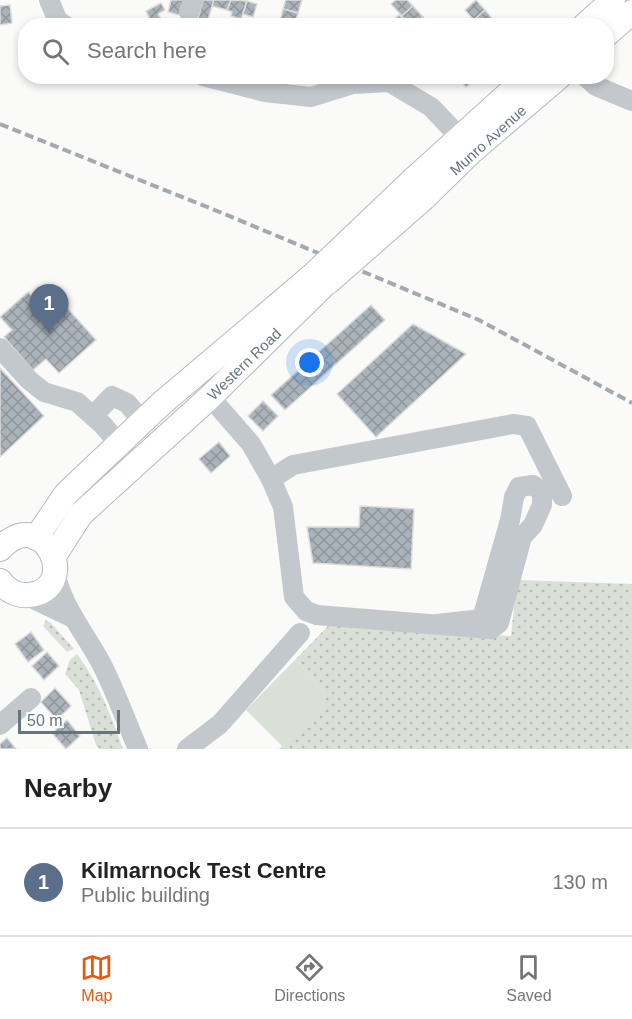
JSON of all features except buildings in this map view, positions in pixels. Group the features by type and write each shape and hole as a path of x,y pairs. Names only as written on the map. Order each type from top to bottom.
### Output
{"main road":[{"path":"593,18 613,0"},
{"path":"614,28 632,12"},
{"name":"Munro Avenue","path":"419,188 466,144 521,84"},
{"name":"Munro Avenue","path":"444,180 466,144 549,84"},
{"name":"Western Road","path":"11,594 37,593 45,588 51,580 54,564 81,514 210,397 319,280 419,188 444,180"},
{"name":"Western Road","path":"13,539 66,494 142,421 225,348 319,280"},
{"name":"Western Road","path":"13,539 50,548 54,564"}],"street":[{"path":"49,0 57,18"},
{"path":"234,84 265,92 311,97 353,84"},
{"path":"392,84 431,106 466,144"},
{"path":"594,84 632,101"},
{"path":"0,348 28,380 44,392 77,402 103,425 136,464"},
{"path":"93,416 112,396 127,403 142,421"},
{"path":"210,397 251,444 271,479 283,507 294,597 306,611 317,615 491,629 499,623 522,537 533,525 542,505 542,492 533,485 519,487 514,496 510,520 482,619 437,624"},
{"path":"271,479 293,465 513,424 527,426 562,496"},
{"path":"54,564 57,582 73,618 101,663 138,749"},
{"path":"11,594 73,618"},
{"path":"187,749 220,724 300,633"},
{"path":"0,725 31,698"}],"shaded area":[{"path":"517,580 632,584 632,749 279,749 323,706 325,695 296,659 329,625 511,636"},
{"path":"46,620 74,649 67,652 43,626"},
{"path":"77,654 98,688 123,749 100,749 96,745 79,690 65,674 70,660"},
{"path":"296,659 325,695 323,707 282,746 246,710"}],"railway":[{"path":"0,124 479,320 632,403"}],"place":[{"name":"Kilmarnock Test Centre","path":"49,334"}]}
